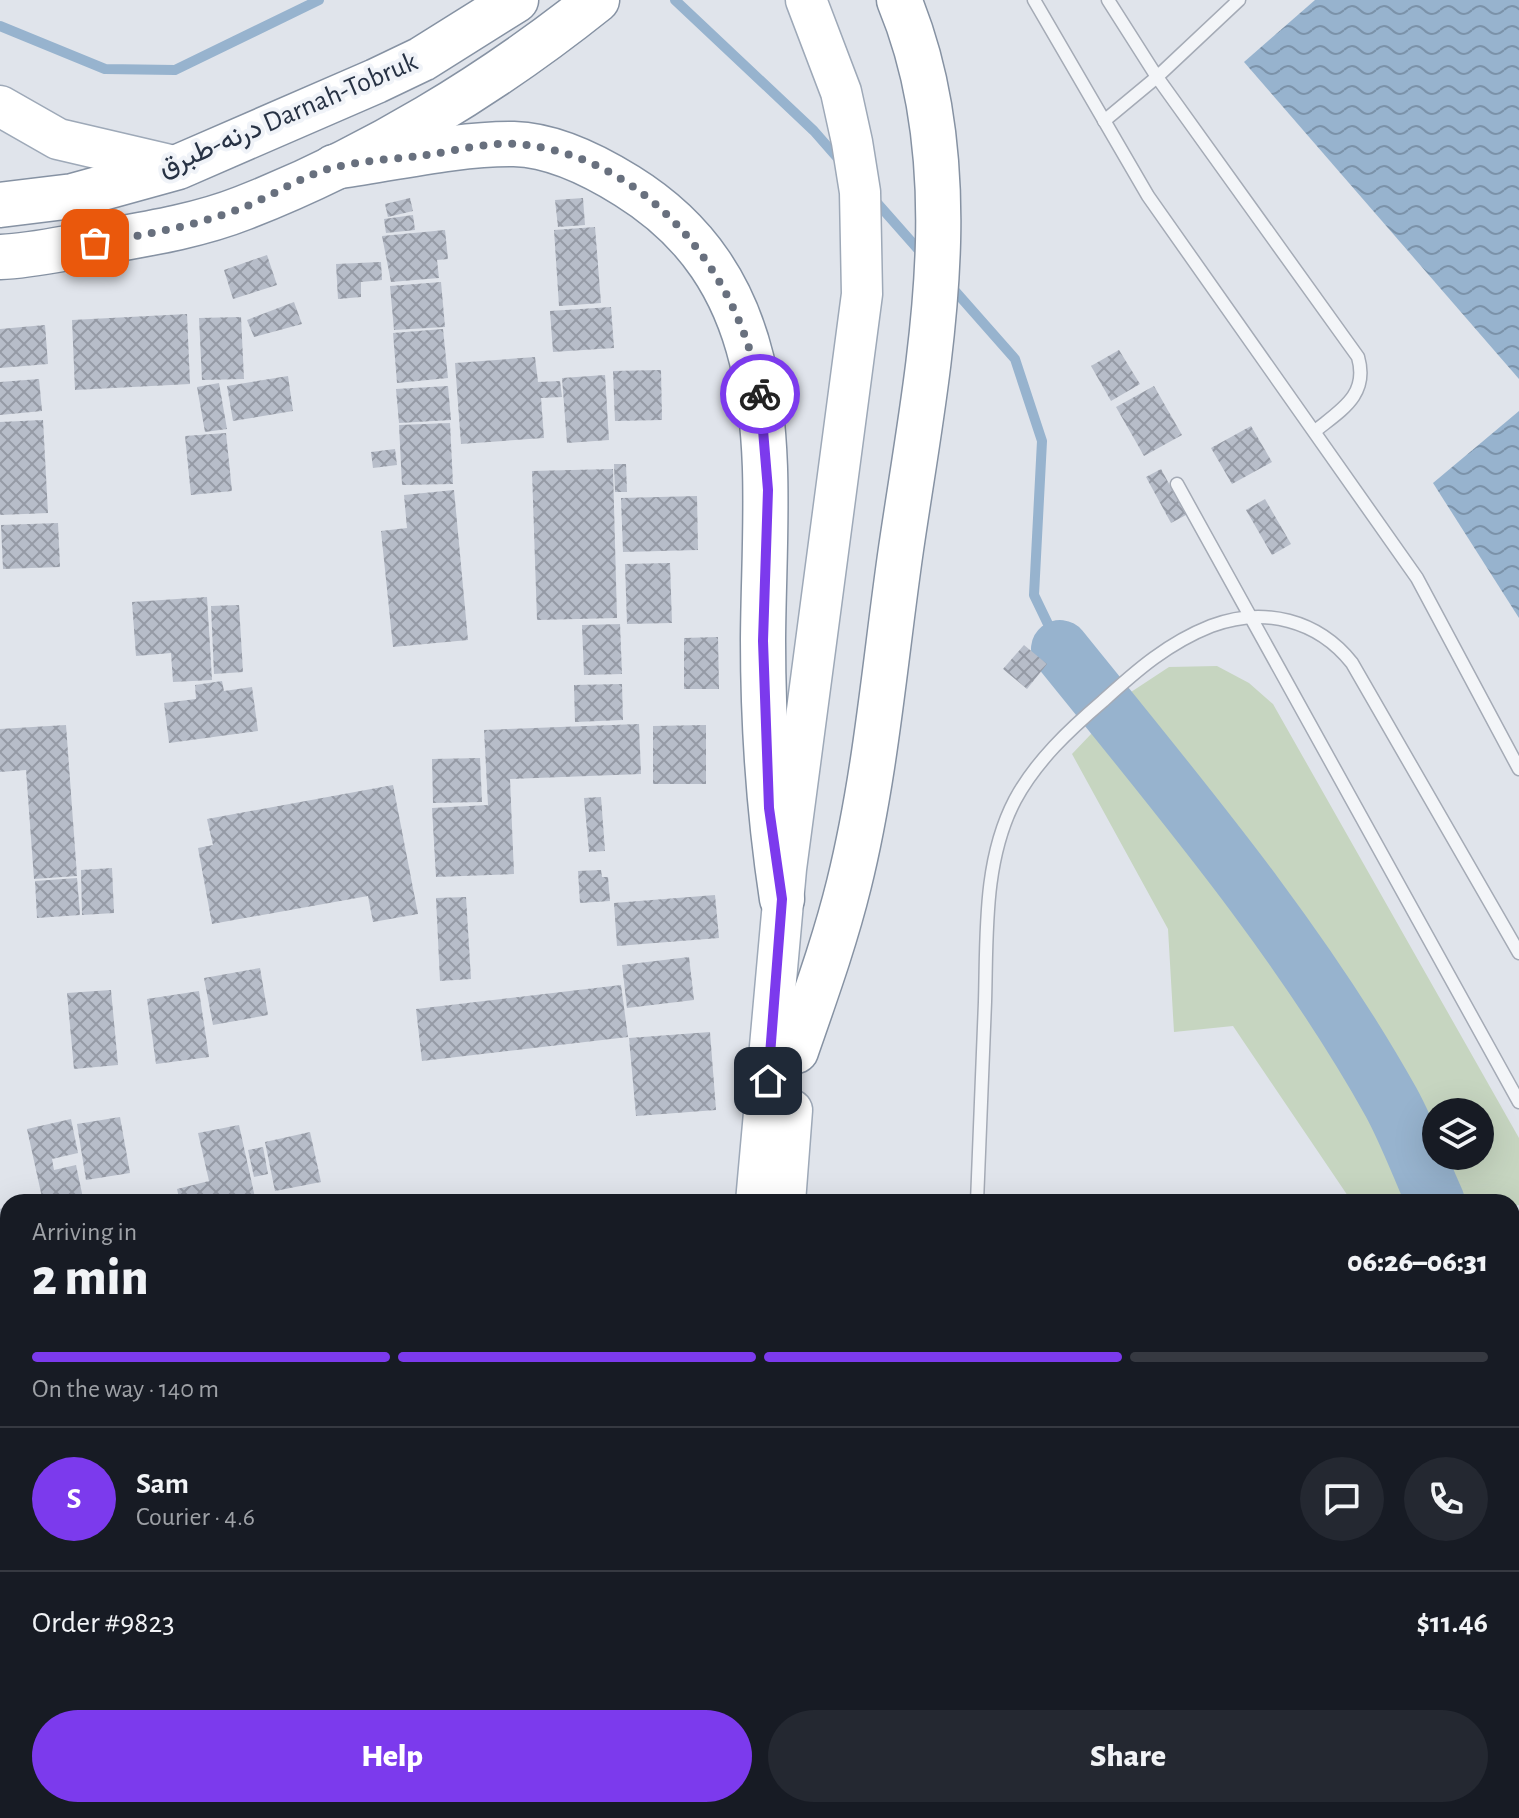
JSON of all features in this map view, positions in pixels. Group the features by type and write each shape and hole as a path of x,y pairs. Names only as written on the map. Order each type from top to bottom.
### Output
{"highway":[{"name":"درنه-طبرق Darnah-Tobruk","path":"0,205 73,196 178,167 388,76 422,59 516,0"},
{"name":"درنه-طبرق Darnah-Tobruk","path":"0,257 160,231 241,209 334,167 530,53 597,0"},
{"path":"796,1051 837,931 862,822 927,365 939,212 930,109 899,0"},
{"path":"334,167 516,144 548,151 581,161 639,193 666,214 713,267 744,330 761,399 768,490 763,641 769,808 782,899"}],"main road":[{"path":"786,1194 809,872 858,417 862,294 860,192 841,92 806,0"},
{"path":"757,1194 782,899 858,417 886,296 884,190 864,86 832,0"},
{"path":"0,106 58,139 178,167"}],"lane":[{"path":"1034,0 1104,121 1186,252 1417,578 1519,769"},
{"path":"1108,0 1157,77 1358,357 1361,369 1358,392 1315,431"},
{"path":"1104,121 1157,77 1239,0"},
{"path":"1177,484 1519,1102"},
{"path":"977,1194 989,903 998,843 1015,801 1040,763 1069,730 1151,657 1185,636 1219,623 1268,616 1304,625 1336,643 1519,953"}],"green space":[{"path":"1217,666 1249,683 1273,704 1519,1138 1519,1194 1347,1194 1233,1026 1174,1032 1168,929 1072,754 1131,692 1169,667"}],"water":[{"path":"1315,0 1519,0 1519,379 1244,62"},
{"path":"1519,411 1519,618 1433,483"}],"building":[{"path":"410,198 413,211 388,217 385,204"},
{"path":"583,198 585,225 558,227 555,200"},
{"path":"413,215 415,230 386,233 384,219"},
{"path":"595,227 601,303 559,306 554,230"},
{"path":"445,230 448,259 437,260 439,278 391,282 382,236"},
{"path":"267,255 277,285 233,299 224,270"},
{"path":"381,262 382,280 361,282 361,297 338,299 336,264"},
{"path":"441,282 445,327 394,330 390,286"},
{"path":"294,302 302,324 254,337 247,320"},
{"path":"611,307 614,348 553,352 550,311"},
{"path":"187,314 190,384 75,390 72,320"},
{"path":"241,317 244,379 202,380 199,318"},
{"path":"45,325 48,364 0,368 0,329"},
{"path":"443,329 448,378 397,383 393,333"},
{"path":"1119,350 1140,384 1111,401 1091,366"},
{"path":"535,357 538,382 560,381 562,397 541,398 544,438 461,444 455,363"},
{"path":"661,370 662,420 615,421 613,371"},
{"path":"605,375 609,440 567,443 562,378"},
{"path":"288,376 293,411 233,421 227,386"},
{"path":"39,379 42,411 0,415 0,382"},
{"path":"219,383 227,429 205,432 197,387"},
{"path":"448,386 451,420 399,423 396,389"},
{"path":"1154,386 1182,435 1144,456 1116,407"},
{"path":"43,420 48,513 0,515 0,422"},
{"path":"450,423 453,484 402,485 399,425"},
{"path":"1251,426 1272,462 1232,484 1211,448"},
{"path":"226,433 232,491 191,495 185,436"},
{"path":"395,449 397,465 373,468 371,452"},
{"path":"614,464 626,464 627,492 615,492"},
{"path":"613,469 617,618 537,620 532,471"},
{"path":"1161,469 1186,515 1171,523 1146,477"},
{"path":"454,490 468,640 393,647 381,531 407,528 404,495"},
{"path":"697,496 698,550 623,552 621,498"},
{"path":"1265,499 1291,544 1272,555 1246,510"},
{"path":"58,523 60,567 3,569 1,525"},
{"path":"670,563 672,623 627,624 625,564"},
{"path":"207,597 212,680 173,682 171,653 136,656 132,602"},
{"path":"239,605 243,672 214,674 211,606"},
{"path":"620,624 622,674 584,675 582,625"},
{"path":"718,637 719,689 684,689 684,638"},
{"path":"1024,645 1047,664 1027,689 1003,669"},
{"path":"222,681 224,691 252,687 258,731 169,743 164,703 196,699 195,685"},
{"path":"622,684 623,720 575,722 574,685"},
{"path":"639,724 641,774 510,779 514,874 436,877 432,808 488,805 484,730"},
{"path":"66,725 77,876 34,879 26,770 0,772 0,729"},
{"path":"706,725 706,784 653,784 653,726"},
{"path":"480,758 482,802 433,803 432,759"},
{"path":"393,785 418,914 373,922 368,896 212,924 198,848 213,845 207,819"},
{"path":"601,797 605,851 589,852 584,798"},
{"path":"112,868 114,913 82,915 81,870"},
{"path":"601,870 602,877 608,877 610,901 580,903 578,871"},
{"path":"77,878 80,915 37,918 35,881"},
{"path":"715,895 719,938 617,946 614,903"},
{"path":"466,897 471,979 440,981 436,898"},
{"path":"689,957 694,1000 627,1008 622,965"},
{"path":"260,968 268,1015 213,1025 204,978"},
{"path":"621,985 628,1037 422,1061 416,1009"},
{"path":"111,990 118,1065 74,1069 67,993"},
{"path":"199,991 209,1057 156,1064 147,999"},
{"path":"710,1032 716,1110 636,1116 629,1038"},
{"path":"120,1117 130,1173 86,1180 77,1124"},
{"path":"71,1119 78,1153 52,1159 54,1170 76,1165 82,1194 41,1194 27,1129"},
{"path":"239,1125 254,1194 178,1194 177,1189 209,1181 198,1133"},
{"path":"310,1132 321,1182 275,1191 265,1142"},
{"path":"263,1147 268,1174 254,1177 248,1150"}],"waterway":[{"path":"0,26 105,69 175,70 319,0"},
{"path":"675,0 814,131 842,163"},
{"path":"871,196 924,256"},
{"path":"948,283 1015,359 1042,441 1034,595 1060,649"},
{"path":"1060,649 1235,868 1317,983 1391,1102 1433,1194"}],"way so far":[{"path":"95,243 146,234 241,209 334,167 516,144 548,151 581,161 611,175 666,214 690,239 713,267 730,297 755,364 760,394"}],"route":[{"path":"760,394 768,490 763,641 769,808 782,899 768,1081"}]}
